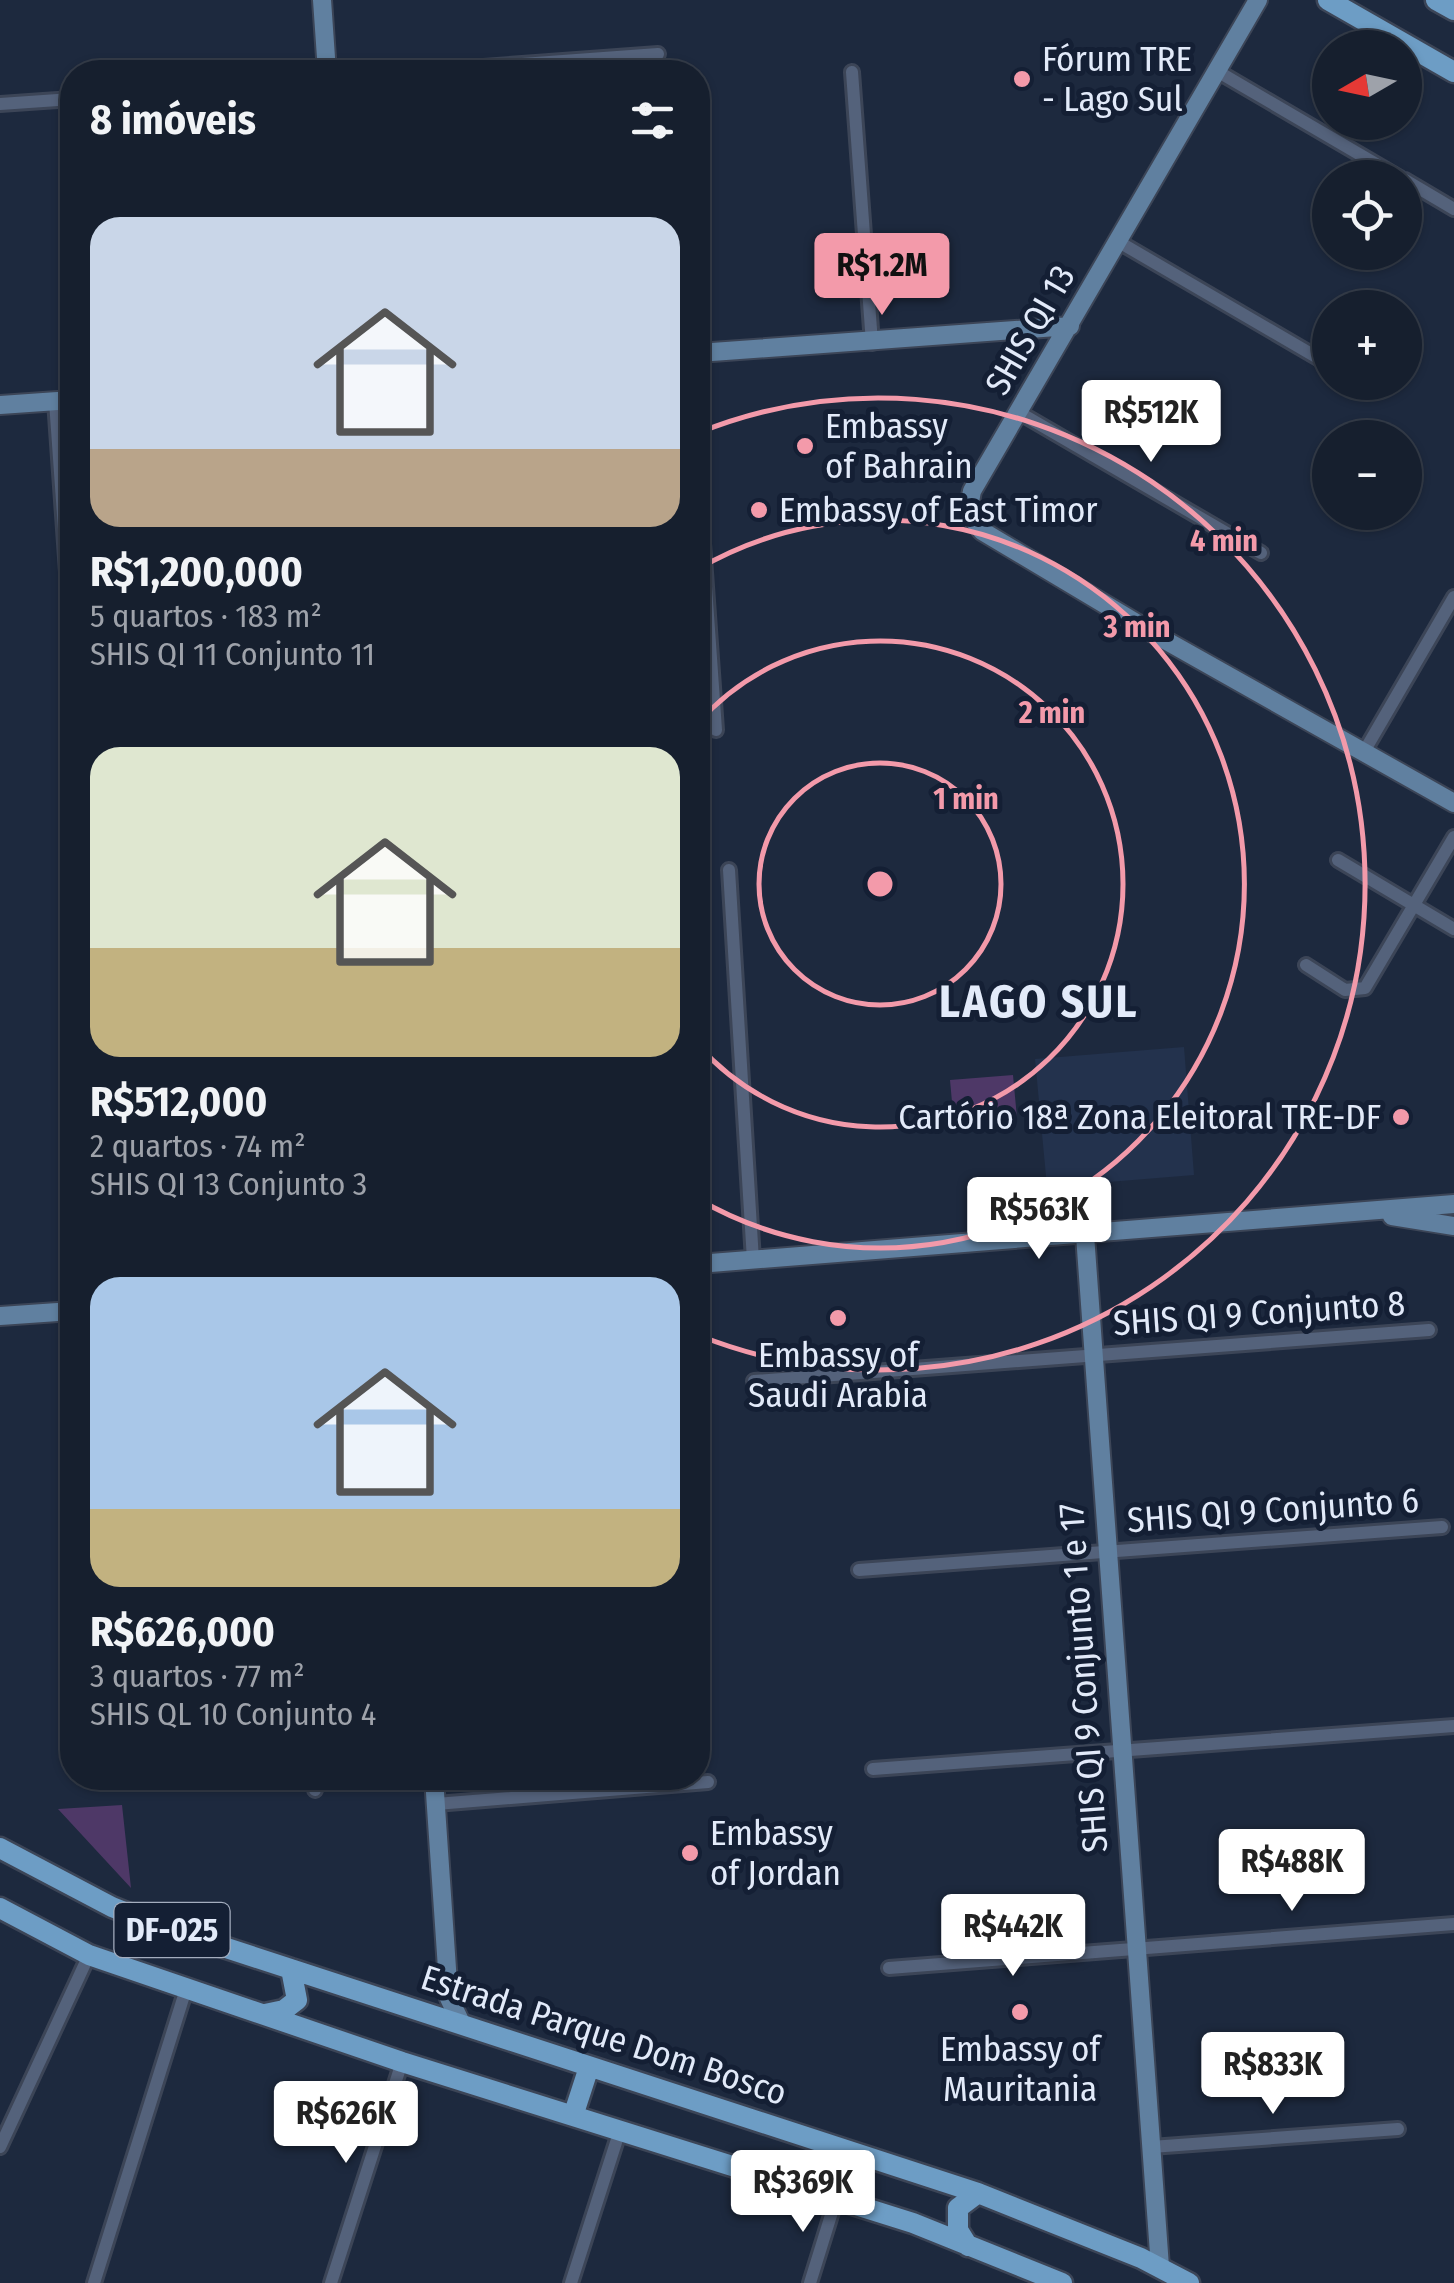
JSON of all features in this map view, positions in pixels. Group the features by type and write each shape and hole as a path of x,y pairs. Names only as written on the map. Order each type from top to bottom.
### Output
{"main road":[{"path":"1328,0 1454,72"},
{"name":"Estrada Parque Dom Bosco","path":"0,1848 112,1908 333,1984 461,2022 978,2192 1189,2283"},
{"name":"DF-025","path":"0,1908 89,1955 402,2062 912,2223 1051,2281"},
{"path":"265,2014 284,2010 296,2000 291,1970"},
{"path":"308,2030 304,2015 308,2001 333,1984"},
{"path":"574,2114 590,2067"},
{"path":"912,2223 943,2216 953,2184"},
{"path":"968,2246 958,2230 958,2208 978,2192"}],"street":[{"path":"322,0 326,60"},
{"name":"SHIS QI 13","path":"1258,0 972,491 968,502 972,521 1163,639 1454,803"},
{"path":"577,60 658,54"},
{"path":"1218,71 1370,160"},
{"path":"852,72 872,343"},
{"path":"0,104 60,100"},
{"path":"1422,190 1454,209"},
{"path":"1118,242 1312,355"},
{"path":"710,352 1070,326"},
{"path":"0,405 60,401"},
{"path":"1020,413 1261,554"},
{"path":"1365,750 1454,596"},
{"path":"710,644 716,730"},
{"path":"1306,965 1344,990 1366,988 1454,837"},
{"path":"1338,860 1454,929"},
{"path":"729,870 753,1260"},
{"path":"710,1263 1454,1204"},
{"path":"1376,1213 1454,1226"},
{"name":"SHIS QI 9 Conjunto 1 e 17","path":"1085,1234 1150,2148 1154,2236 1150,2263"},
{"path":"0,1316 60,1312"},
{"name":"SHIS QI 9 Conjunto 8","path":"754,1382 1430,1330"},
{"name":"SHIS QI 9 Conjunto 6","path":"859,1570 1442,1527"},
{"path":"873,1769 1454,1726"},
{"path":"435,1790 450,1998 461,2022"},
{"path":"436,1804 609,1790"},
{"path":"889,1968 1454,1924"},
{"path":"0,2147 89,1955"},
{"path":"94,2283 186,1989"},
{"path":"432,2014 450,1998"},
{"path":"330,2283 402,2062"},
{"path":"1150,2148 1398,2129"},
{"path":"571,2283 620,2130"},
{"path":"810,2283 836,2199"}],"shaded area":[{"path":"1184,1047 1194,1175 1047,1187 1035,1059"},
{"path":"1013,1075 1017,1118 954,1124 950,1080"},
{"path":"122,1805 131,1888 58,1809"}],"place":[{"name":"Fórum TRE - Lago Sul","path":"1022,79"},
{"name":"Embassy of Bahrain","path":"805,446"},
{"name":"Embassy of East Timor","path":"759,510"},
{"name":"Cartório 18ª Zona Eleitoral TRE-DF","path":"1401,1117"},
{"name":"Embassy of Saudi Arabia","path":"838,1318"},
{"name":"Embassy of Jordan","path":"690,1853"},
{"name":"Embassy of Mauritania","path":"1020,2012"}],"district":[{"name":"LAGO SUL","path":"1039,1002"}]}
